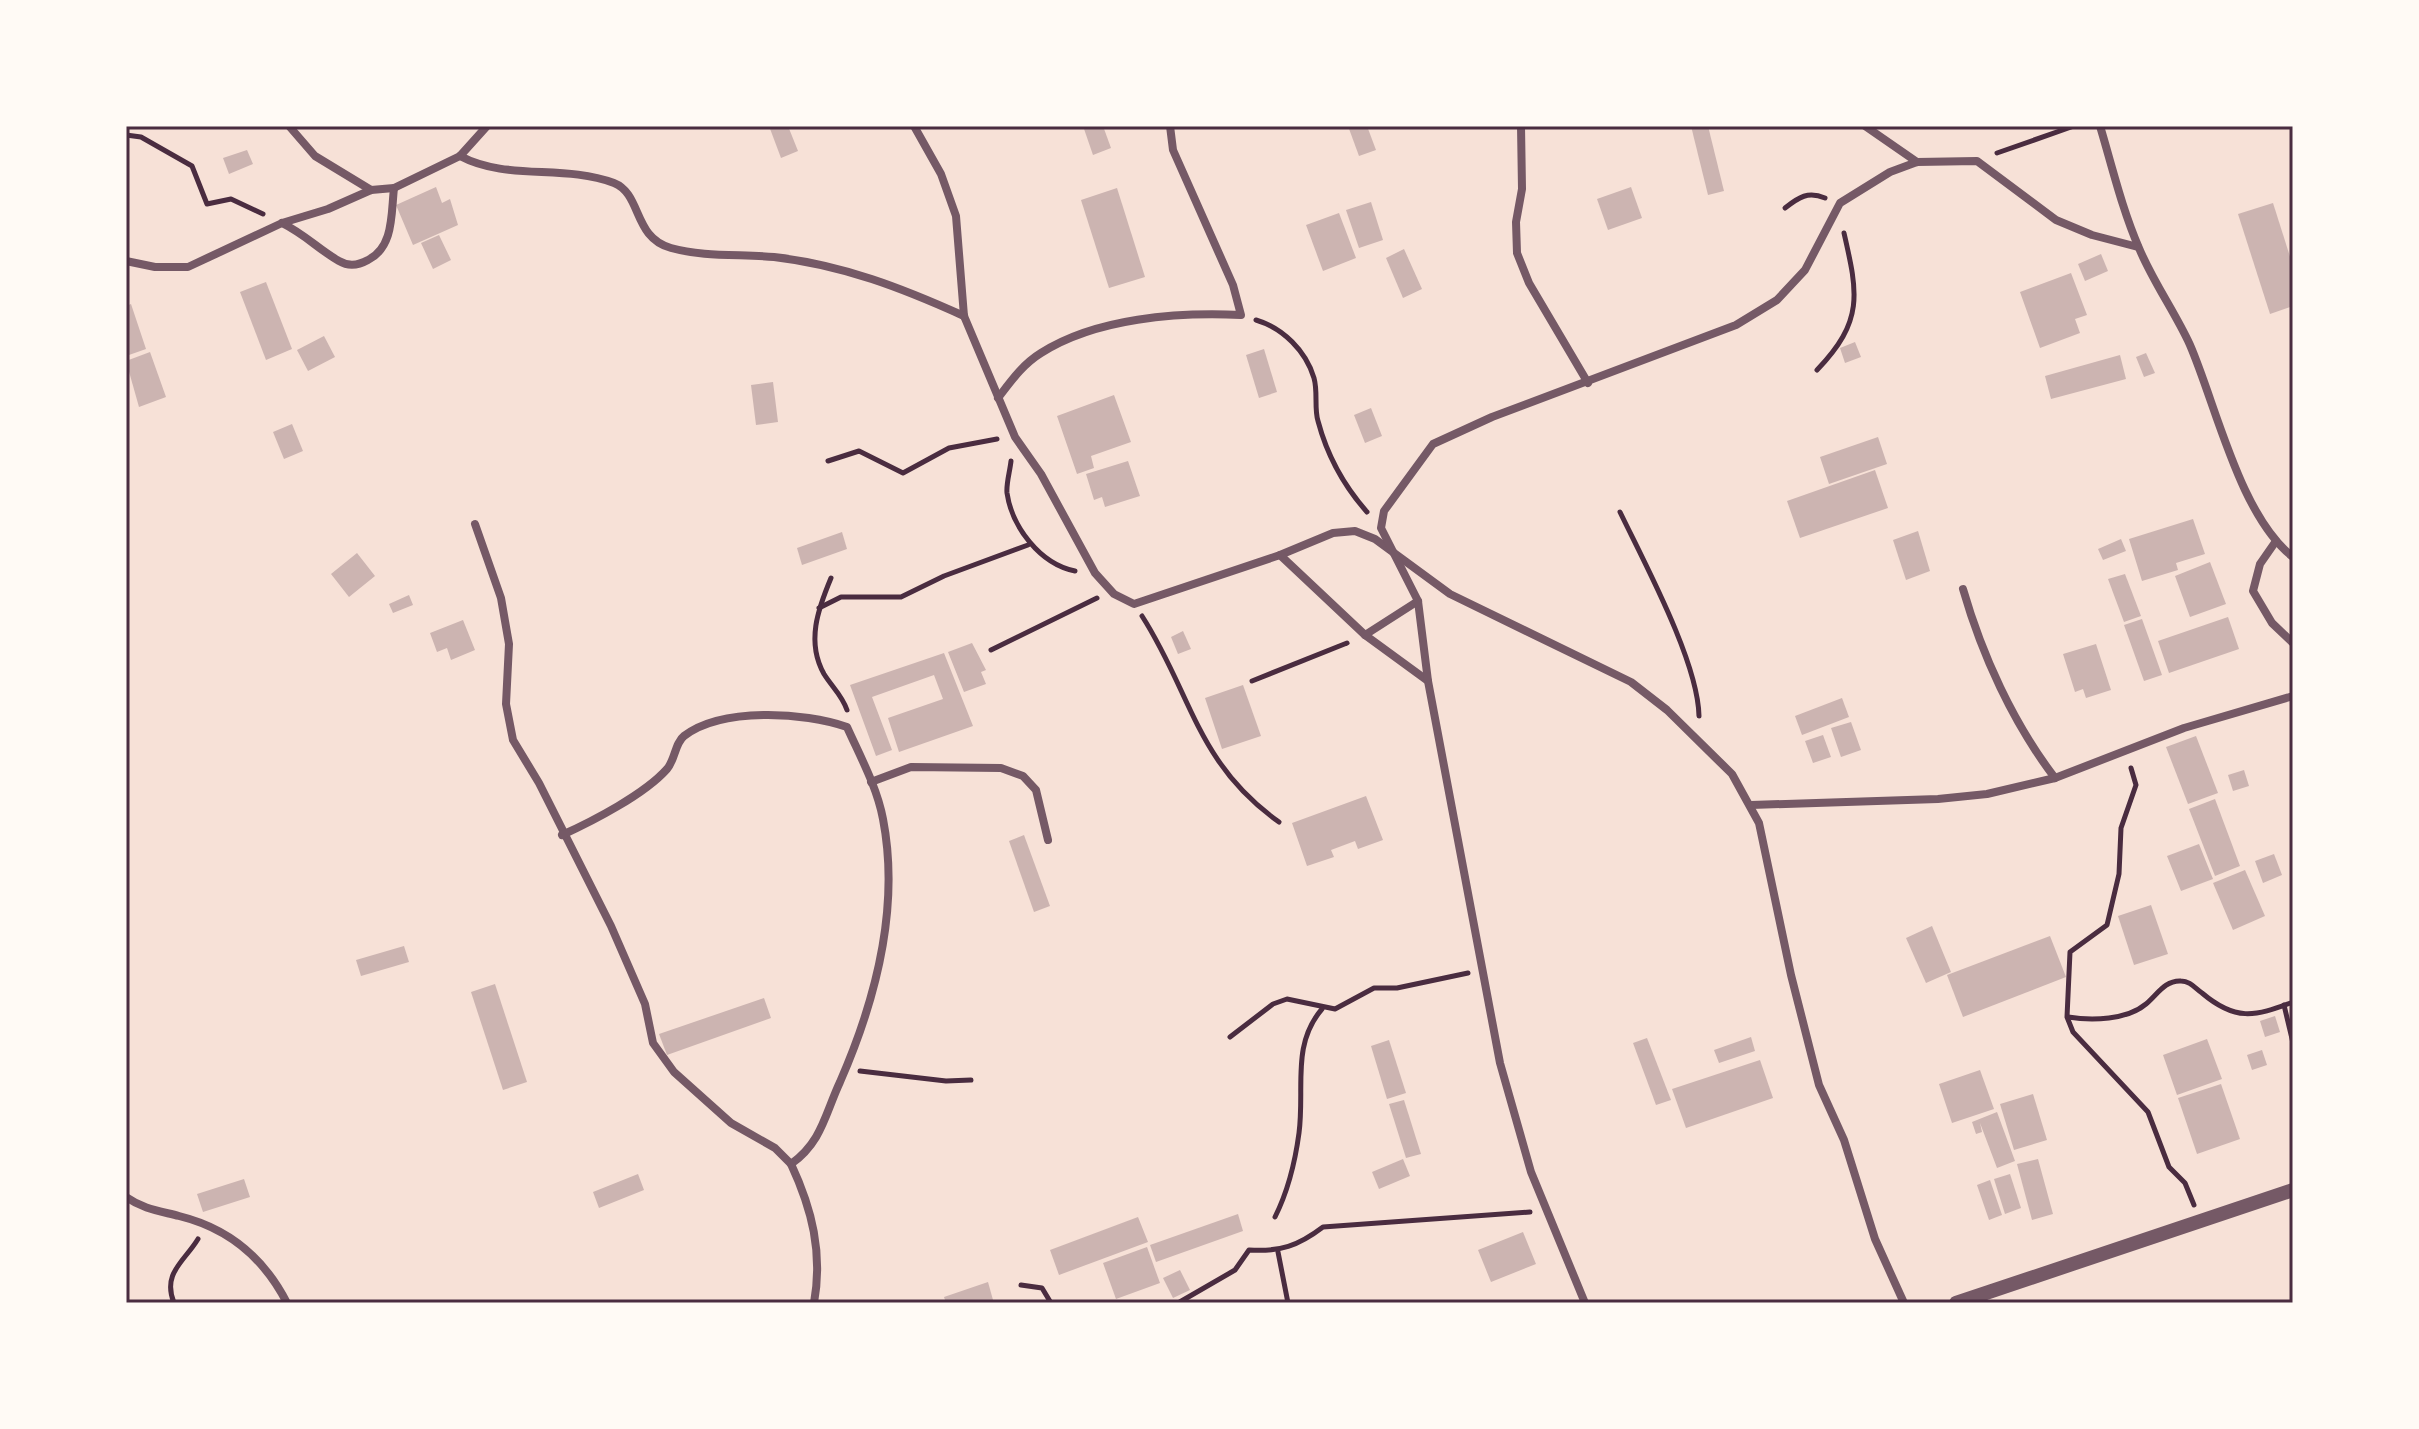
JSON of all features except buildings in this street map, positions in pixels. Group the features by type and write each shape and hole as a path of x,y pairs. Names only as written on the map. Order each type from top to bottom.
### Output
{"street":[{"path":"289,126 315,156 371,190"},
{"path":"126,261 155,267 188,267 282,223 328,209 371,190 394,188 460,156 487,126"},
{"path":"914,126 941,174 956,216 964,316 998,398 1015,437 1041,474 1095,573 1114,594 1134,604 1280,555 1333,533 1355,531 1375,539 1398,558 1482,612 1595,662 1631,682 1732,774 1759,823 1791,975 1819,1085 1844,1140 1875,1239 1904,1303"},
{"path":"998,398 1015,375 1038,355 1068,338 1153,318 1206,313 1241,315 1233,285 1173,150 1170,126"},
{"path":"1521,126 1522,189 1516,222 1517,253 1529,283 1588,383"},
{"path":"1865,126 1917,162"},
{"path":"2100,126 2138,247 2190,346 2233,464 2276,541 2293,557"},
{"path":"460,156 479,166 568,173 617,184 632,202 647,234 672,249 778,258 840,268 881,279 964,316"},
{"path":"1585,1303 1531,1172 1500,1063 1428,681 1418,601 1381,528 1384,511 1433,444 1492,417 1736,325 1777,300 1805,270 1840,203 1890,172 1917,162 1977,161 2056,220 2138,247"},
{"path":"282,223 309,236 341,263 358,266 381,254 387,242 394,188"},
{"path":"475,524 501,598 509,644 506,704 513,740 539,783 562,835 575,852 579,868 611,926 645,1004 653,1043 674,1072 731,1123 775,1148 791,1164 815,1231 819,1256 814,1303"},
{"path":"2276,541 2260,564 2253,591 2272,623 2293,643"},
{"path":"1280,555 1365,635 1428,681"},
{"path":"1963,589 1980,638 2019,725 2055,778"},
{"path":"1365,635 1418,601"},
{"path":"1751,805 1938,799 1987,794 2055,778 2184,728 2293,696"},
{"path":"562,835 633,795 668,768 680,738 695,730 754,715 789,716 847,727 871,782 884,834 884,933 870,1009 848,1066 814,1144 791,1164"},
{"path":"871,782 911,767 1001,768 1023,776 1036,790 1048,840"},
{"path":"1956,1303 2293,1190"},
{"path":"126,1197 151,1210 207,1224 232,1237 260,1261 287,1303"}],"path":[{"path":"1977,161 2074,126"},
{"path":"126,135 141,137 192,166 207,204 231,199 282,223"},
{"path":"1785,208 1798,198 1814,193 1840,203 1856,278 1856,306 1850,326 1834,353 1817,370"},
{"path":"1241,315 1275,326 1301,352 1315,379 1317,418 1333,464 1356,500 1381,528"},
{"path":"828,461 859,451 903,473 949,448 1015,437 1007,493 1029,545 1070,571 1095,573"},
{"path":"1620,512 1699,692 1699,741"},
{"path":"819,608 841,597 901,597 944,576 1029,545"},
{"path":"831,578 819,608 813,646 824,673 842,696 848,712 847,727"},
{"path":"991,650 1093,599 1114,594"},
{"path":"1134,604 1228,779 1249,801 1279,822"},
{"path":"1252,681 1365,635"},
{"path":"2125,752 2136,785 2121,828 2113,905 2107,925 2070,952 2072,985 2067,1017 2082,1045 2148,1112 2169,1167 2185,1183 2201,1221"},
{"path":"1230,1037 1273,1004 1287,999 1335,1009 1374,988 1397,988 1482,970"},
{"path":"2067,1017 2125,1016 2145,1005 2160,988 2179,980 2191,984 2227,1011 2253,1016 2293,1002"},
{"path":"2284,1005 2293,1043"},
{"path":"1275,1217 1285,1196 1299,1135 1302,1042 1308,1025 1323,1008"},
{"path":"848,1066 875,1074 946,1081 971,1080"},
{"path":"1178,1303 1235,1270 1249,1250 1278,1252 1302,1242 1323,1227 1546,1211"},
{"path":"174,1303 170,1280 175,1265 193,1248 207,1224"},
{"path":"1278,1252 1288,1303"},
{"path":"1021,1285 1042,1288 1051,1303"}]}
